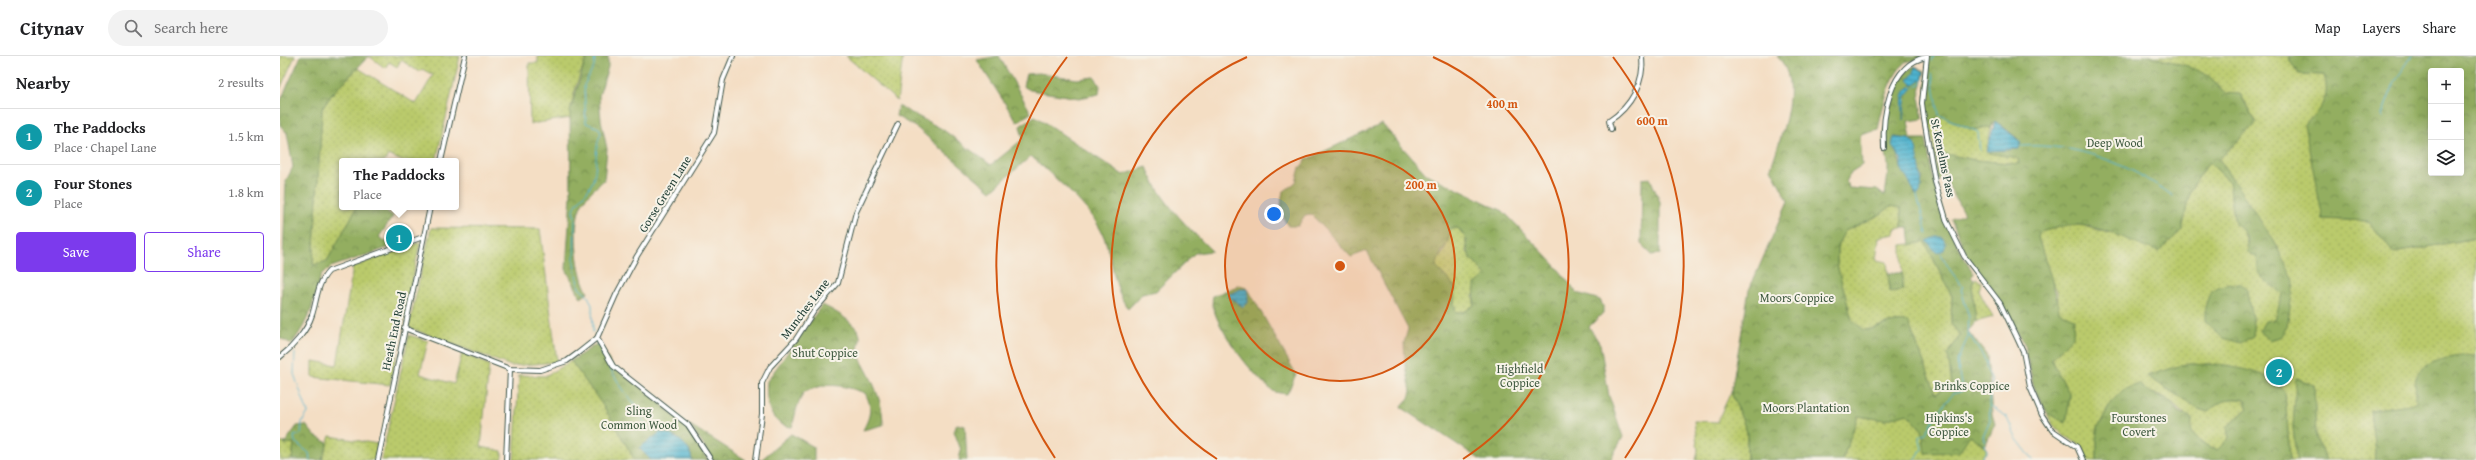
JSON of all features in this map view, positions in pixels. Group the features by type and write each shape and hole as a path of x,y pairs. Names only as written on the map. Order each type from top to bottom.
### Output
{"street":[{"path":"442,158 465,56"},
{"name":"Gorse Green Lane","path":"597,338 616,295 637,256 714,133 723,80 733,56"},
{"path":"1611,129 1609,121 1620,114 1636,92 1643,68 1642,56"},
{"path":"1884,148 1887,105 1899,75 1911,63 1927,57"},
{"name":"St Kenelms Pass","path":"1927,57 1922,103 1924,119 1935,182 1948,222 1964,256 2000,303 2022,351 2030,387 2042,415 2052,430 2077,447 2083,460"},
{"name":"Munches Lane","path":"756,460 762,414 762,383 770,367 796,339 814,311 838,283 856,212 898,124"},
{"name":"Heath End Road","path":"378,460 429,210"},
{"path":"280,357 292,347 307,326 322,282 329,271 423,238"},
{"path":"404,328 510,369 540,370 567,361 597,338 613,366 688,426 711,460"},
{"path":"506,460 510,369"}],"green space":[{"path":"280,56 295,56 280,89"},
{"path":"301,56 369,56 332,94 322,109 313,265 327,261 355,210 385,210 393,216 379,237 393,246 331,267 321,275 311,310 303,327 292,344 280,338 286,181 293,167 287,133 280,125 280,102"},
{"path":"369,56 460,56 437,158 395,158 388,155 386,158 339,158 339,210 355,210 327,261 313,266 322,109 332,94 358,68 416,104 433,75 422,69 419,72 401,60 397,67 389,62 385,68"},
{"path":"538,56 587,56 574,95 571,118 530,124 529,63 538,63"},
{"path":"587,56 608,56 608,67 599,96 601,120 607,149 604,180 584,200 580,208 576,228 577,252 581,275 588,293 581,298 566,269 571,195 570,111"},
{"path":"846,56 903,56 897,101"},
{"path":"999,56 1031,113 1017,122 977,60"},
{"path":"1777,56 1924,56 1907,62 1897,72 1886,96 1878,130 1860,135 1862,165 1851,172 1846,182 1849,188 1877,190 1885,196 1888,178 1888,163 1884,136 1890,108 1898,85 1909,69 1915,66 1925,71 1919,97 1923,119 1908,121 1911,139 1926,139 1933,177 1942,209 1955,240 1974,274 1971,277 1974,280 1972,285 1976,322 1968,331 1987,356 1992,414 1995,424 1985,446 1970,435 1959,452 1925,453 1922,430 1907,413 1885,420 1858,416 1842,460 1747,460 1747,432 1731,392 1749,290 1788,201 1771,168 1788,110 1789,80 1785,67","holes":["1894,137 1911,139 1915,143 1918,167 1923,179 1915,195 1912,183 1901,168","1891,206 1901,208 1902,228 1909,228 1911,245 1925,242 1952,296 1951,324 1960,335 1948,355 1952,385 1936,393 1908,322 1896,322 1864,330 1852,320 1837,265 1837,246 1845,231 1881,214"]},
{"name":"Deep Wood","path":"1929,56 2149,56 2188,66 2209,76 2225,93 2240,94 2256,123 2219,159 2274,241 2294,281 2287,327 2280,337 2270,340 2259,332 2265,321 2275,320 2282,294 2262,277 2258,269 2257,255 2252,255 2247,251 2248,244 2246,236 2244,232 2235,224 2229,181 2209,162 2190,190 2182,230 2158,252 2119,236 2088,226 2070,225 2040,232 2038,237 2053,283 2059,312 2074,318 2073,337 2051,359 2070,395 2066,423 2047,413 2034,389 2025,345 1996,294 1969,260 1951,219 1964,214 1945,179 1937,180 1935,156 1946,154 1975,160 2019,164 2018,158 1989,153 1987,151 2019,149 2017,138 2000,124 1993,122 1991,128 1987,127 1973,130 1939,115 1930,125 1925,103"},
{"path":"2149,56 2290,56 2290,61 2299,74 2324,75 2328,89 2319,112 2323,219 2369,221 2394,253 2476,238 2476,355 2450,359 2416,378 2417,403 2370,410 2376,460 2325,460 2316,438 2314,385 2297,378 2293,428 2297,460 2290,460 2285,393 2212,364 2189,363 2148,376 2198,409 2208,412 2216,405 2229,399 2244,400 2248,408 2227,427 2229,438 2217,450 2201,442 2190,433 2192,419 2182,413 2168,400 2155,394 2147,393 2132,395 2111,402 2097,430 2097,460 2085,460 2084,448 2062,434 2049,419 2047,413 2066,423 2070,395 2051,359 2073,337 2059,312 2057,291 2049,274 2038,237 2040,232 2065,226 2081,225 2123,237 2182,230 2190,190 2209,162 2229,181 2235,224 2245,235 2247,245 2273,241 2219,159 2256,123 2241,95 2225,93 2209,76"},
{"path":"2290,56 2476,56 2476,238 2393,253 2369,221 2323,219 2304,125 2323,103 2326,83 2324,75 2299,74 2290,61"},
{"path":"1039,73 1077,79 1095,77 1100,86 1099,94 1079,98 1030,90 1023,86 1026,74"},
{"path":"898,106 942,129 991,165 1023,139 1020,126 1035,116 1123,175 1147,167 1152,179 1167,202 1212,251 1195,253 1156,291 1142,294 1128,309 1119,292 1107,246 1099,226 1082,204 1031,156 991,191 917,128 896,116"},
{"path":"1939,115 1973,130 1987,127 1991,128 1987,150 1989,153 2018,158 2019,164 1975,160 1946,154 1935,156 1930,125"},
{"name":"Highfield Coppice","path":"1382,124 1426,174 1503,211 1556,266 1577,293 1600,300 1603,306 1603,313 1589,327 1600,344 1609,396 1623,437 1610,460 1481,460 1401,407 1409,398 1411,391 1405,362 1404,343 1408,329 1367,251 1351,257 1311,214 1305,215 1298,226 1288,226 1284,218 1281,205 1283,192 1296,182 1300,168 1306,160","holes":["1450,228 1458,228 1465,237 1470,259 1475,262 1486,276 1475,284 1474,305 1464,312 1456,312 1454,303 1455,287 1436,267 1439,257 1448,240"]},
{"path":"1650,178 1660,202 1660,253 1652,255 1641,244 1642,179"},
{"path":"1891,206 1901,208 1902,228 1895,229 1895,234 1879,237 1876,260 1887,262 1890,292 1903,290 1902,245 1925,242 1952,296 1951,324 1960,335 1948,355 1952,385 1936,393 1908,322 1896,322 1863,330 1852,320 1837,265 1837,246 1845,231 1881,214"},
{"path":"431,228 540,229 557,362 511,366 410,328 409,326"},
{"path":"1450,228 1458,228 1465,237 1467,252 1486,276 1473,296 1474,305 1464,312 1456,312 1454,303 1455,287 1436,267 1437,260 1444,252"},
{"path":"420,243 390,385 313,377 313,361 337,365 353,267"},
{"path":"1888,273 1902,273 1903,290 1890,292"},
{"path":"1976,278 1981,282 1979,291 1993,317 1976,322 1972,285"},
{"path":"2241,284 2247,289 2252,319 2253,336 2241,343 2223,338 2205,322 2205,307 2210,292 2220,286"},
{"path":"1240,285 1248,289 1296,374 1287,394 1273,391 1254,373 1233,346 1217,317 1213,305 1213,296"},
{"name":"Shut Coppice","path":"822,305 845,318 859,332 860,339 857,353 875,388 881,406 883,425 863,430 870,412 869,403 865,393 842,386 819,387 803,393 797,407 792,427 778,422 773,417 768,404 767,381"},
{"path":"409,335 428,341 420,374 454,384 462,353 489,365 481,447 502,451 502,460 381,460"},
{"name":"Sling Common Wood","path":"598,343 613,367 646,391 686,427 708,460 692,460 690,451 676,436 648,456 651,460 635,460 604,407 571,361"},
{"path":"2476,355 2476,460 2376,460 2370,410 2416,403 2416,378 2420,371 2426,366 2451,357"},
{"path":"571,361 604,407 635,460 514,460 519,375 545,376"},
{"name":"Fourstones Covert","path":"2189,363 2228,366 2242,369 2269,378 2278,385 2285,393 2290,460 2097,460 2097,430 2111,402 2123,390 2139,384 2148,392 2167,399 2179,412 2192,420 2191,433 2201,442 2217,450 2229,438 2227,427 2248,408 2244,400 2229,399 2216,405 2208,412 2198,409 2147,376"},
{"path":"2296,378 2314,385 2316,438 2325,460 2297,460 2293,428"},
{"path":"1731,392 1747,432 1747,460 1696,460 1698,450 1694,421 1717,422"},
{"path":"1907,413 1922,430 1949,431 1968,435 1976,438 1983,444 1987,451 1980,460 1842,460 1858,416 1885,420"},
{"path":"957,424 965,426 967,460 959,460 961,450 954,431"},
{"path":"306,425 315,436 328,443 322,460 292,460 294,443 284,444 297,426"},
{"path":"690,425 746,460 713,460"},
{"path":"791,434 814,447 814,460 761,460"},
{"path":"330,436 378,444 374,460 322,460"},
{"path":"280,443 294,443 292,460 280,460"}],"water":[{"path":"1915,66 1924,72 1922,79 1913,85 1908,80 1914,73"},
{"path":"1911,86 1913,88 1906,96 1903,120 1902,101 1904,93"},
{"path":"1995,121 2021,142 2019,149 1987,151"},
{"path":"1894,137 1908,139 1915,143 1921,180 1920,192 1917,196 1901,168 1901,159 1892,145"},
{"path":"1936,237 1942,237 1946,244 1944,250 1937,253 1927,241"},
{"path":"1241,289 1248,289 1248,303 1243,307 1227,295"},
{"path":"661,432 681,441 688,449 692,460 651,460 639,448"}],"waterway":[{"path":"593,332 592,305 588,296 579,288 574,264 575,216 573,213 574,209 591,185 595,172 597,146 601,133 599,128 586,123 584,85 594,67 595,56"},
{"path":"1932,61 1934,56"},
{"path":"2383,118 2382,115 2395,81 2412,56"},
{"path":"1932,73 1939,115 1978,132 1980,150"},
{"path":"1913,88 1921,84 1923,78"},
{"path":"2021,146 2062,148 2101,158 2138,174 2173,196"},
{"path":"1917,196 1927,234"},
{"path":"1915,460 1922,449 1919,436 1925,434 1952,394 1962,391 1957,361 1968,337 1969,317 1961,289 1963,287 1950,270 1940,252"},
{"path":"1969,334 1987,363 1986,368 1992,381 1989,403 1990,420 1983,436 1987,451 1980,460"},
{"path":"596,342 618,382 637,407 645,424 651,430"},
{"path":"295,353 294,374 308,413 302,422 301,434 294,436 295,442 309,453 310,460"},
{"path":"1991,407 2006,416 2016,438 2033,460"}],"place":[{"name":"The Paddocks","path":"399,238"},
{"name":"Four Stones","path":"2279,372"}],"park label":[{"name":"Moors Coppice","path":"1797,298"},
{"name":"Brinks Coppice","path":"1972,386"},
{"name":"Moors Plantation","path":"1806,408"},
{"name":"Hipkins's Coppice","path":"1949,425"}]}
